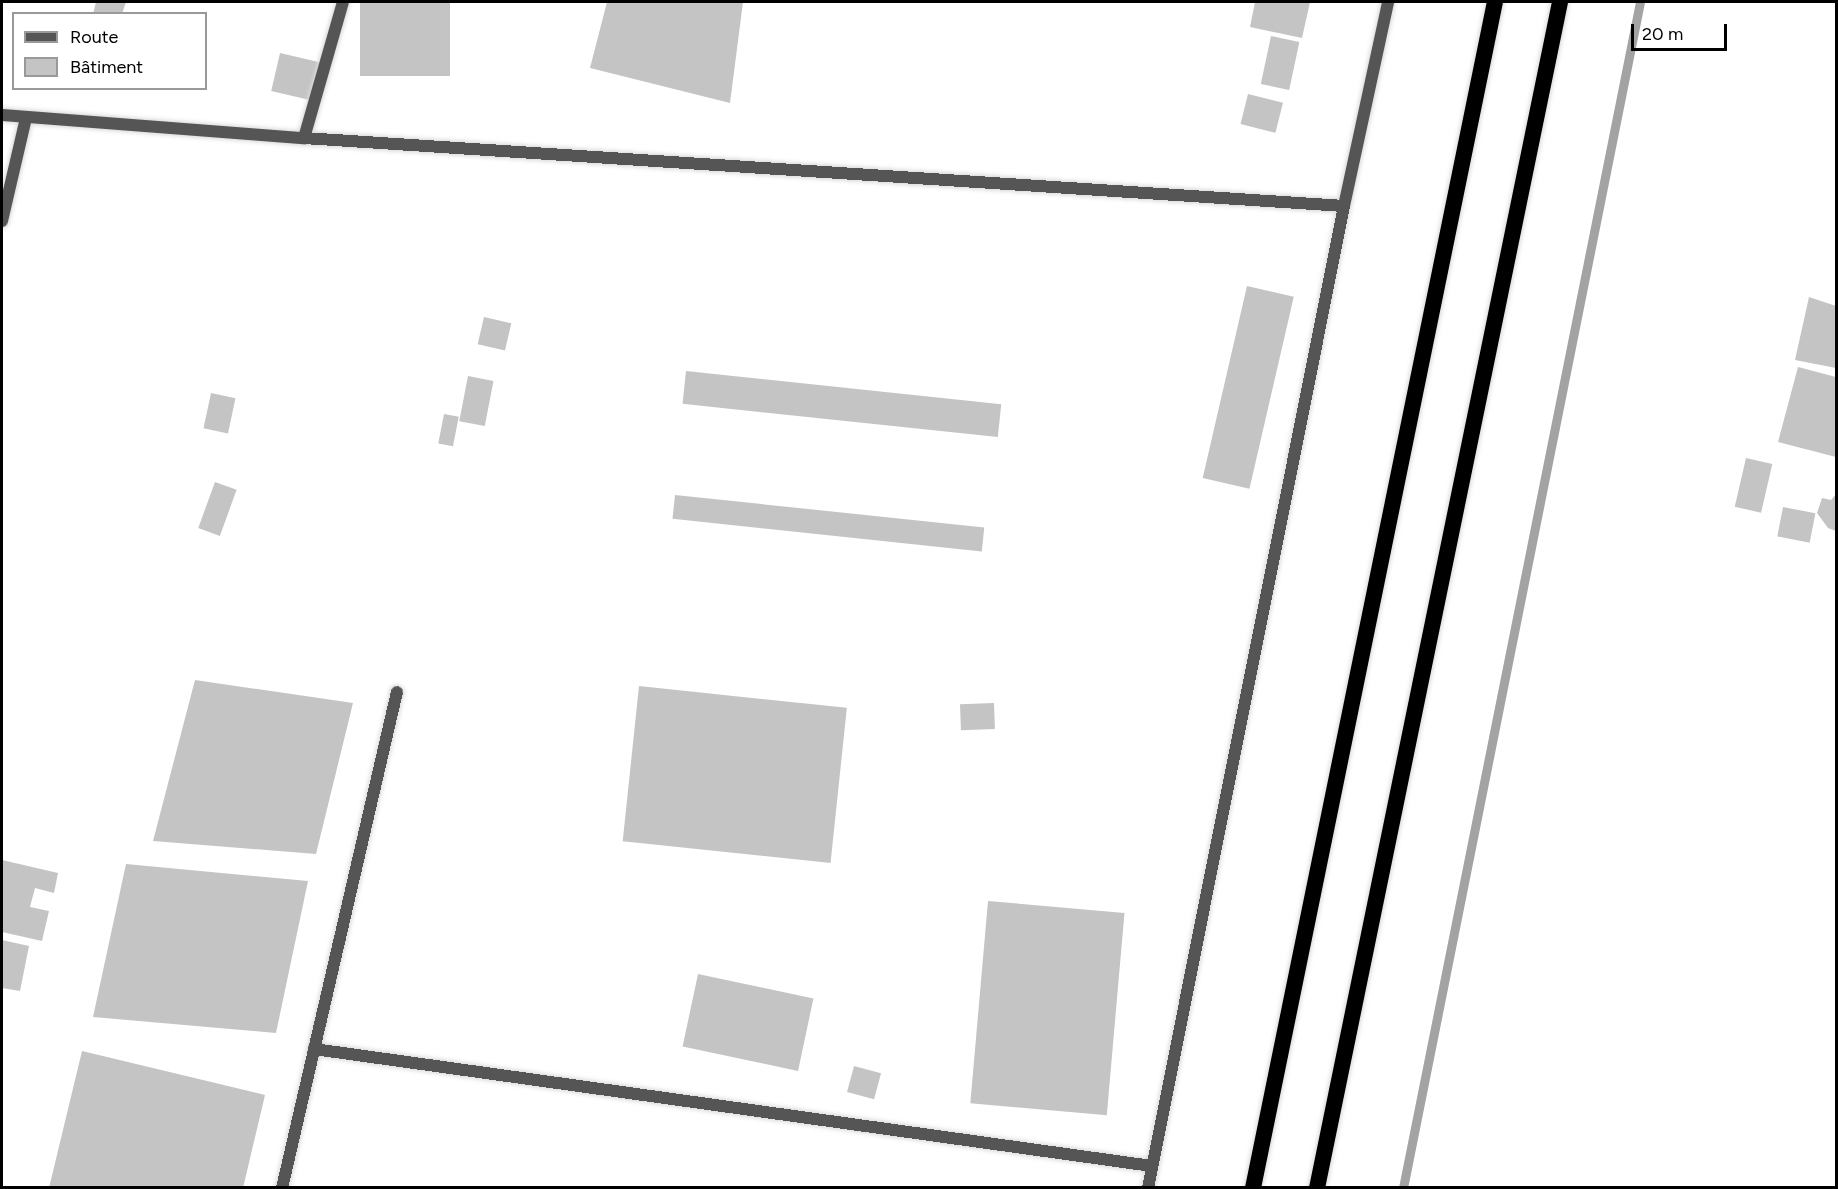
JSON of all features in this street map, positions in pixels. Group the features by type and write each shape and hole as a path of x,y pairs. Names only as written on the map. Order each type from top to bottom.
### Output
{"highway":[{"path":"1253,1188 1495,2"},
{"path":"1317,1188 1560,2"}],"street":[{"path":"304,138 343,2"},
{"path":"1148,1188 1344,206 1388,2"},
{"path":"2,115 304,138 1344,206"},
{"path":"2,221 26,118"},
{"path":"282,1188 397,692"},
{"path":"314,1049 1152,1166"}],"building":[{"path":"96,2 126,2 123,12 94,12"},
{"path":"360,2 450,2 450,76 360,76"},
{"path":"607,2 743,2 730,103 590,68"},
{"path":"1255,2 1310,2 1302,38 1250,27"},
{"path":"1271,36 1299,42 1289,90 1261,84"},
{"path":"280,53 323,63 314,101 271,91"},
{"path":"1248,94 1283,103 1275,133 1241,124"},
{"path":"1247,286 1294,297 1249,489 1203,478"},
{"path":"1809,297 1836,306 1836,368 1795,360"},
{"path":"484,317 511,323 505,351 478,344"},
{"path":"1798,367 1836,377 1836,457 1778,442"},
{"path":"686,371 1001,404 998,437 683,404"},
{"path":"468,376 494,381 485,426 459,421"},
{"path":"211,393 235,398 228,433 204,428"},
{"path":"444,414 459,417 453,446 438,443"},
{"path":"1746,458 1772,464 1761,513 1735,507"},
{"path":"215,482 237,490 220,536 198,528"},
{"path":"1836,494 1836,531 1828,528 1817,513 1822,498 1831,500"},
{"path":"675,495 984,528 982,551 672,519"},
{"path":"1783,507 1815,513 1810,543 1777,536"},
{"path":"195,680 353,703 316,854 153,841"},
{"path":"639,686 847,708 831,863 623,841"},
{"path":"994,703 995,729 961,730 960,704"},
{"path":"2,860 58,873 54,893 35,888 30,907 49,911 42,941 2,932"},
{"path":"126,864 308,881 276,1033 93,1017"},
{"path":"988,901 1124,913 1107,1115 970,1103"},
{"path":"2,940 29,946 20,991 2,988"},
{"path":"698,974 813,999 798,1071 683,1046"},
{"path":"82,1051 265,1095 243,1188 49,1188"},
{"path":"854,1066 881,1073 874,1099 847,1092"}],"waterway":[{"path":"1403,1188 1640,2"}]}
